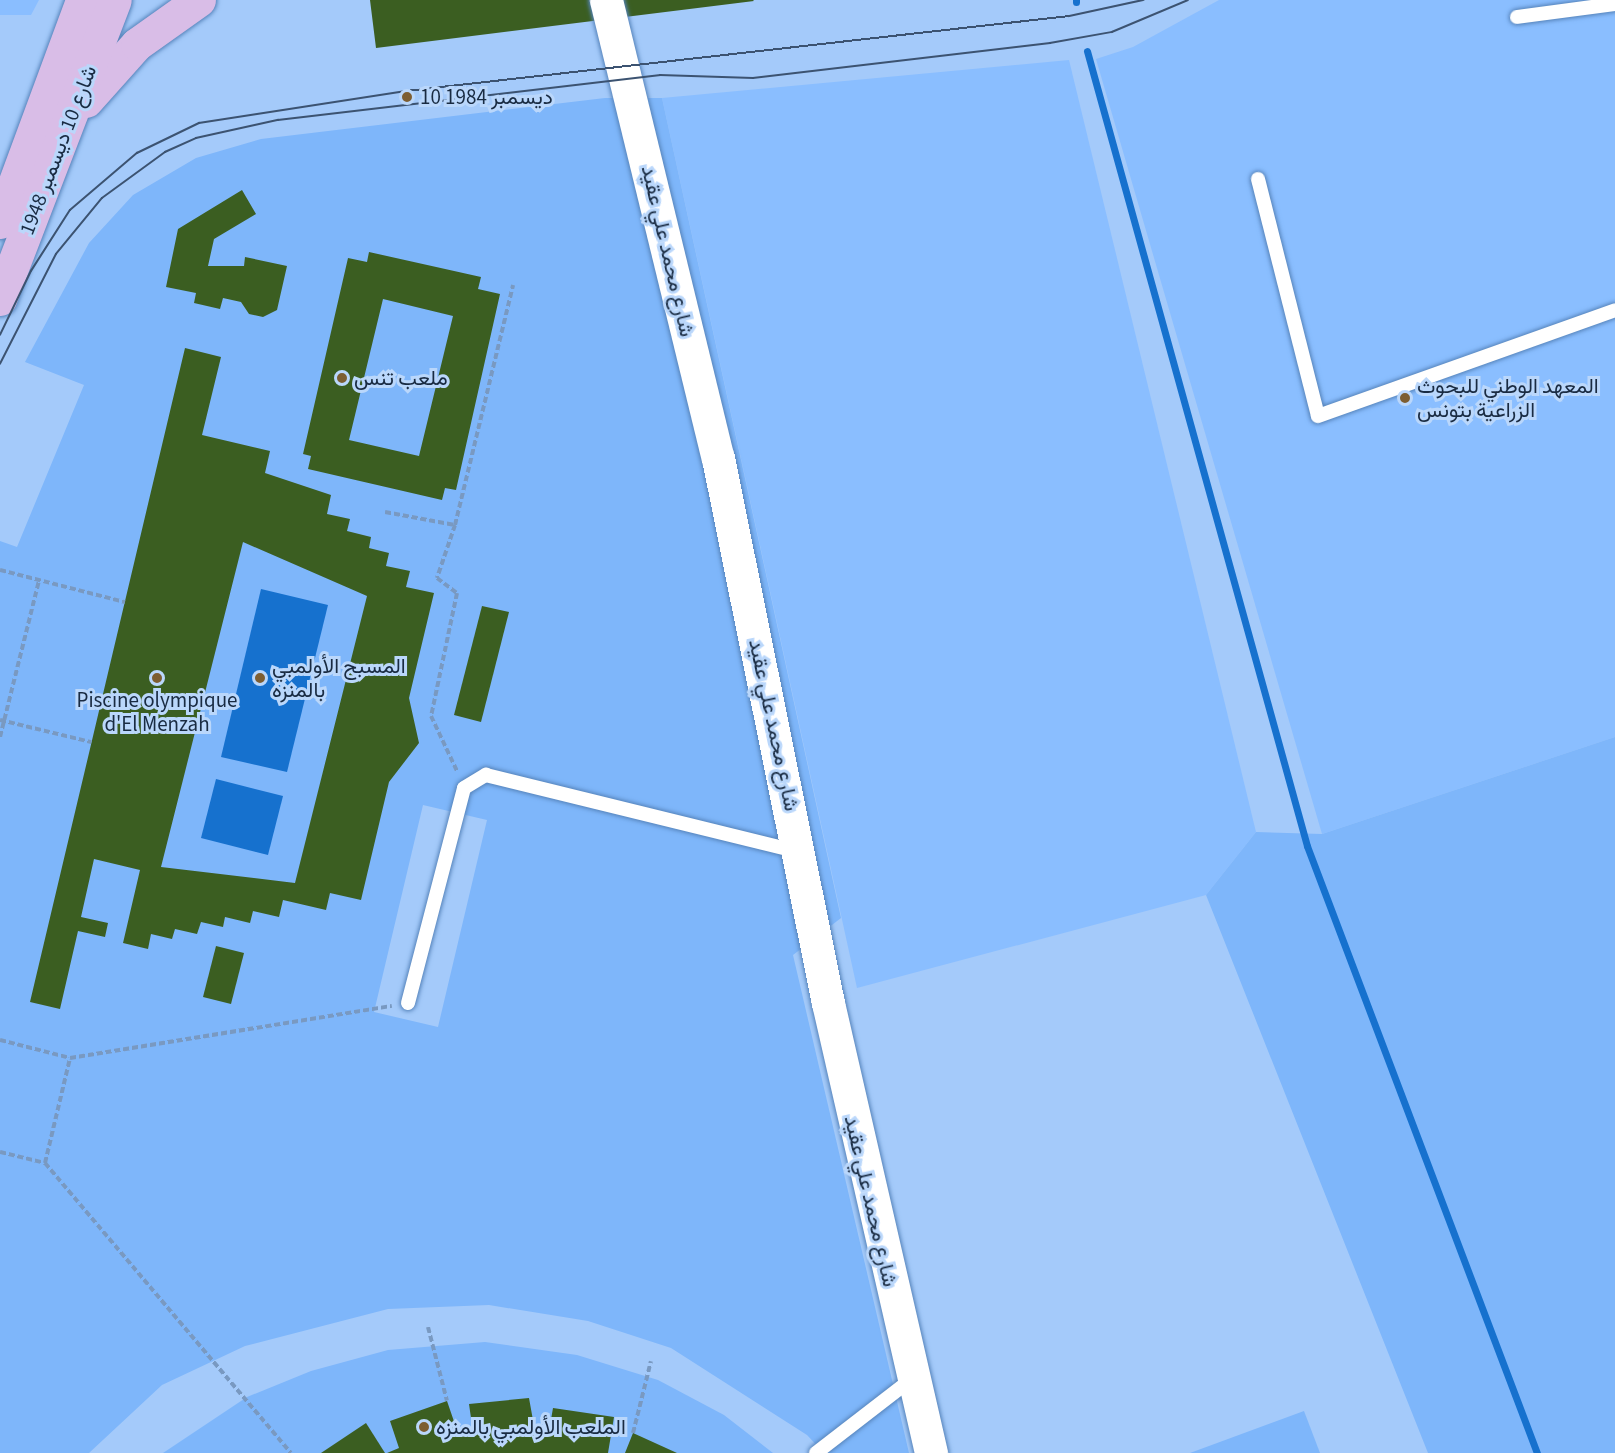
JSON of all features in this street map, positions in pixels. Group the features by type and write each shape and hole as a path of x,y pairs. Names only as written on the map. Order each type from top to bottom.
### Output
{"main road":[{"name":"شارع 10 ديسمبر 1948","path":"0,222 82,0"},
{"name":"شارع 10 ديسمبر 1948","path":"0,299 73,116 115,0"},
{"path":"73,116 137,44 199,0"}],"street":[{"name":"شارع محمد علي عقيد","path":"606,0 718,458 801,852 830,1015 931,1453"}],"lane":[{"path":"1517,16 1615,4"},
{"path":"1258,179 1318,416 1615,310"},
{"path":"408,1004 464,788 486,775 801,852"},
{"path":"816,1453 913,1378"}],"path":[{"path":"464,788 431,716 457,593 437,578 455,525 513,285"},
{"path":"385,513 455,525"},
{"path":"0,570 125,602"},
{"path":"0,737 2,720 39,580"},
{"path":"2,720 90,742"},
{"path":"0,1040 70,1058 408,1004"},
{"path":"45,1163 70,1058"},
{"path":"0,1152 45,1163 291,1453"},
{"path":"428,1327 447,1401"},
{"path":"633,1433 651,1361"}],"shaded area":[{"path":"0,0 39,0 31,15 0,15"},
{"name":"المعهد الوطني للبحوث الزراعية بتونس","path":"1219,0 1615,0 1615,737 1322,834 1096,59 1133,47"},
{"path":"1069,60 1256,832 1206,895 857,988 662,98"},
{"path":"605,98 662,98 841,918 793,955 909,1453 824,1453 807,1435 671,1348 588,1321 489,1305 388,1309 245,1346 162,1385 89,1453 0,1453 0,541 17,547 84,385 25,362 89,243 133,195 196,158 261,139","holes":["423,805 487,820 438,1027 374,1012"]},
{"path":"261,589 328,605 287,772 221,757"},
{"path":"1615,737 1615,1453 1428,1453 1206,895 1256,832 1322,834"},
{"path":"216,779 283,796 268,855 201,838"},
{"path":"485,1342 577,1355 658,1380 724,1415 773,1453 163,1453 247,1397 311,1371 388,1350"},
{"path":"1304,1411 1320,1453 1190,1453"}],"building":[{"path":"370,0 753,0 754,1 376,48"},
{"path":"242,190 256,214 214,239 208,266 244,266 245,257 287,266 277,310 263,317 249,314 241,302 223,298 220,309 194,303 196,293 166,287 178,229"},
{"name":"ملعب تنس","path":"369,252 481,277 478,289 500,294 456,490 445,488 442,500 308,469 311,456 303,454 348,258 367,262","holes":["383,299 453,316 419,456 349,440"]},
{"name":"المسبح الأولمبي بالمنزه","path":"185,348 221,357 202,435 270,451 265,473 331,495 327,514 350,519 347,531 371,537 369,548 389,553 386,566 410,571 406,587 434,593 409,698 419,743 389,782 361,900 330,893 326,910 283,900 279,917 253,911 250,923 225,917 223,927 201,922 197,934 175,929 172,939 151,934 148,949 123,943 140,870 94,859 81,917 108,923 105,937 78,931 60,1009 30,1002","holes":["243,542 367,596 295,883 161,867"]},
{"path":"482,606 509,612 481,722 454,715"},
{"path":"216,946 244,953 231,1004 203,997"},
{"name":"الملعب الأولمبي بالمنزه","path":"529,1398 536,1437 548,1437 553,1408 614,1417 608,1453 387,1453 399,1448 390,1421 447,1401 459,1436 473,1432 469,1404"},
{"name":"الملعب الأولمبي بالمنزه","path":"366,1423 385,1453 321,1453"},
{"name":"الملعب الأولمبي بالمنزه","path":"633,1433 677,1453 625,1453"}],"waterway":[{"path":"1087,51 1307,846 1537,1453"}],"tram line":[{"path":"0,335 31,271 70,210 137,153 199,123 406,91 1069,16 1143,0"},
{"path":"0,364 56,254 102,198 165,152 196,138 278,120 660,75 753,78 1050,43 1112,32 1188,0"}],"place":[{"name":"10 ديسمبر 1984","path":"407,97"},
{"name":"ملعب تنس","path":"342,378"},
{"name":"المعهد الوطني للبحوث الزراعية بتونس","path":"1405,398"},
{"name":"Piscine olympique d'El Menzah","path":"157,678"},
{"name":"المسبح الأولمبي بالمنزه","path":"260,678"},
{"name":"الملعب الأولمبي بالمنزه","path":"424,1427"}]}
